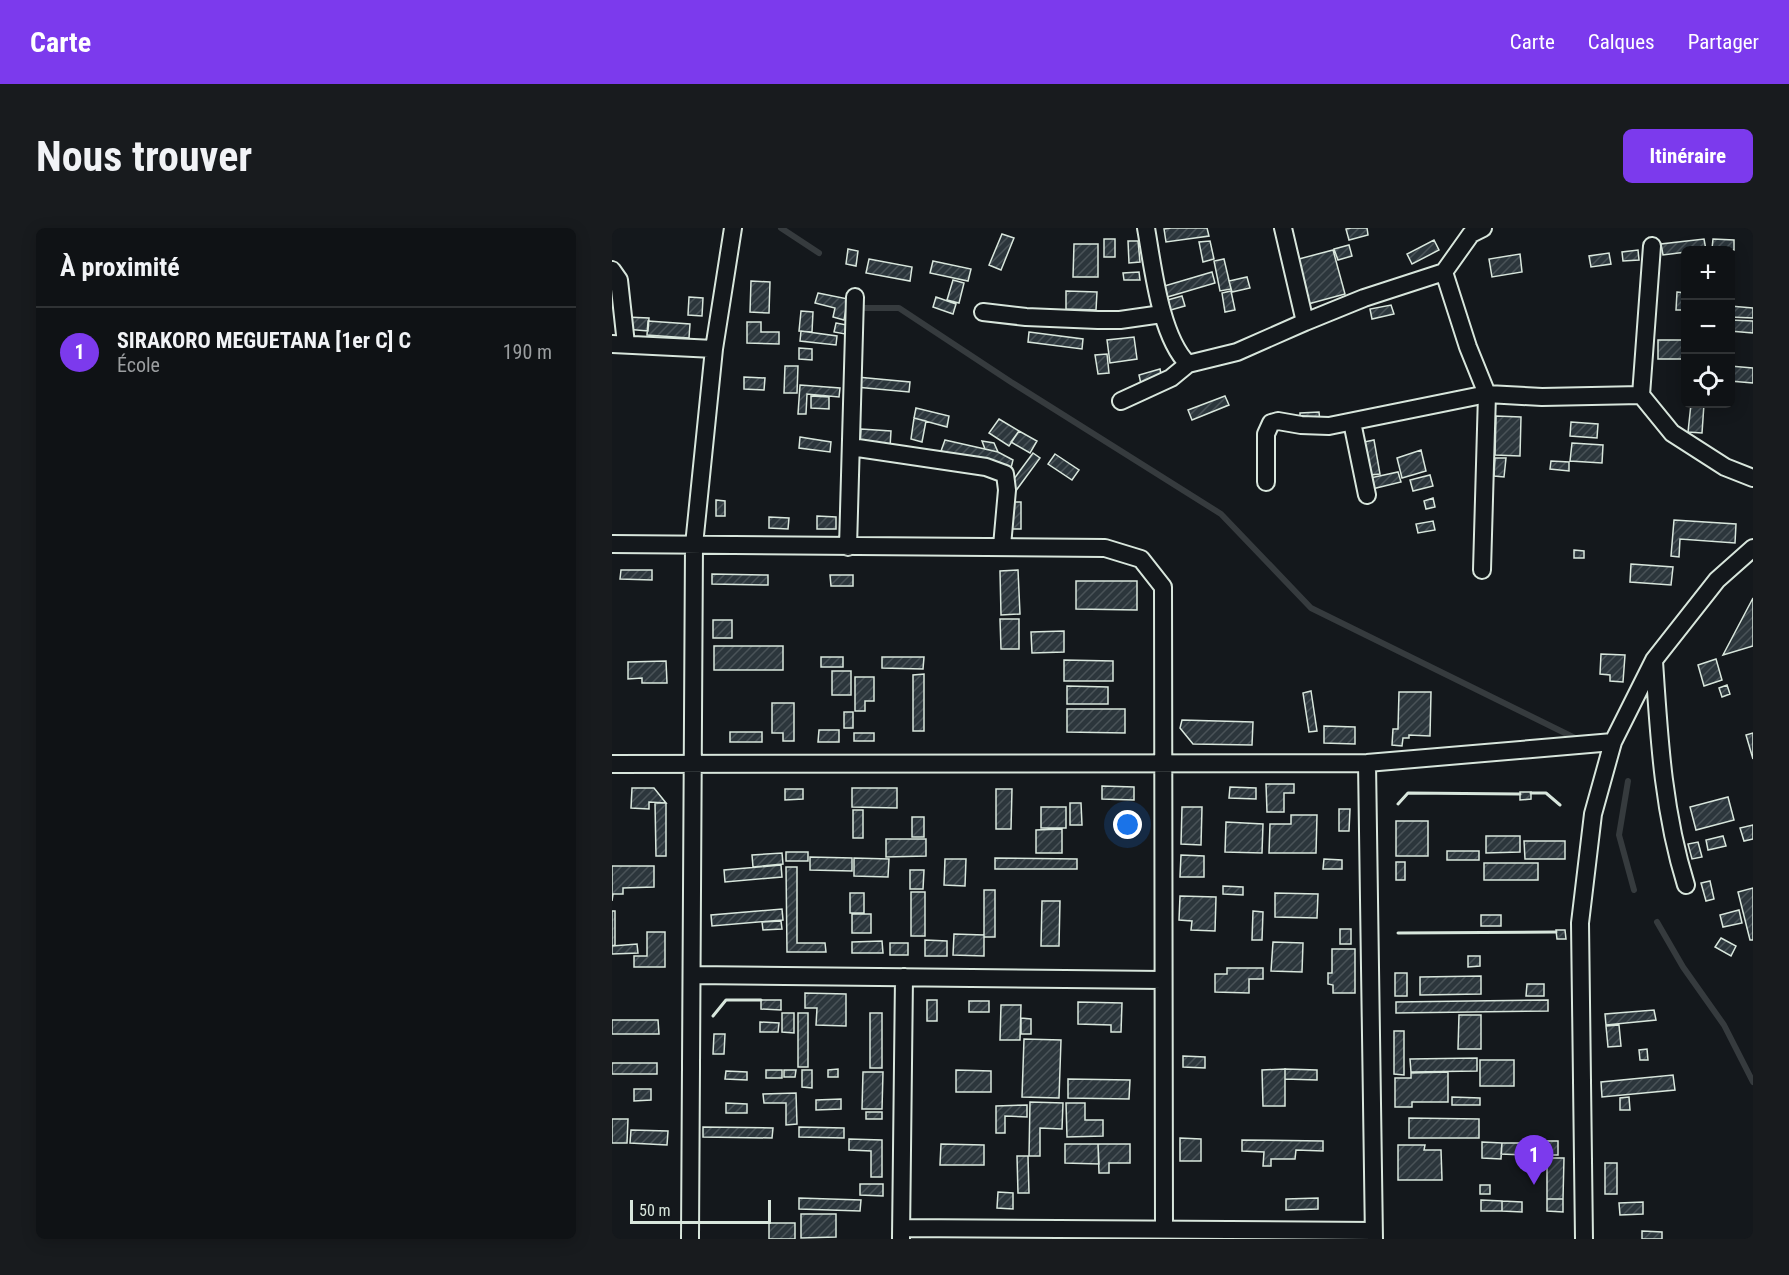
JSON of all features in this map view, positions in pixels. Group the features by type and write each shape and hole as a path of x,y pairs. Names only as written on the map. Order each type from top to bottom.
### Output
{"street":[{"path":"1146,228 1162,314 1181,357 1188,364"},
{"path":"1283,228 1305,322"},
{"path":"1121,401 1171,378 1188,364 1237,352 1364,298 1444,272 1471,234 1483,228"},
{"path":"690,1239 694,545 714,349 733,231"},
{"path":"1652,246 1641,395 1672,433 1725,467 1753,478"},
{"path":"612,270 619,280 619,344 714,349"},
{"path":"1444,272 1468,347 1487,394 1482,570"},
{"path":"848,547 855,297"},
{"path":"982,312 1109,320 1162,314"},
{"path":"1266,482 1266,434 1271,423 1278,421 1329,426 1487,394 1542,397 1641,395"},
{"path":"1352,422 1367,495"},
{"path":"851,447 986,467 1005,474 1007,490 1002,546"},
{"path":"612,544 1105,548 1141,559 1162,587 1164,1230"},
{"path":"1584,1239 1580,923 1593,813 1613,742 1654,660 1717,580 1753,548"},
{"path":"1654,660 1660,762 1676,852 1686,885"},
{"path":"612,764 1367,763 1613,742"},
{"path":"903,977 901,1234 1164,1230 1373,1235 1367,763"},
{"path":"692,975 1163,980"}],"building":[{"path":"1207,228 1209,236 1166,242 1164,229"},
{"path":"1367,228 1368,235 1349,240 1346,229"},
{"path":"1002,234 1014,238 1001,270 989,265"},
{"path":"1104,239 1115,239 1115,257 1104,257"},
{"path":"1704,239 1705,246 1681,246 1681,253 1663,255 1661,244"},
{"path":"1713,239 1734,240 1734,246 1712,246"},
{"path":"1434,240 1439,250 1412,264 1407,254"},
{"path":"1128,241 1138,241 1140,262 1129,263"},
{"path":"1210,241 1214,259 1203,262 1199,242"},
{"path":"1074,244 1098,244 1098,277 1073,277"},
{"path":"1349,245 1352,256 1338,260 1334,249"},
{"path":"848,249 858,251 856,266 846,264"},
{"path":"1333,250 1345,294 1308,304 1295,260"},
{"path":"1638,250 1639,260 1623,261 1622,252"},
{"path":"1609,253 1611,264 1591,267 1589,256"},
{"path":"1520,254 1522,272 1492,277 1489,259"},
{"path":"869,259 912,267 910,281 866,273"},
{"path":"1224,259 1231,289 1220,291 1214,261"},
{"path":"933,261 971,269 968,281 930,273"},
{"path":"1139,272 1140,280 1124,280 1123,273"},
{"path":"1212,272 1215,283 1164,298 1161,287"},
{"path":"1247,277 1250,288 1232,292 1229,281"},
{"path":"953,280 964,283 959,303 947,300"},
{"path":"751,281 770,282 769,313 750,312"},
{"path":"1066,291 1097,292 1096,310 1066,309"},
{"path":"1231,291 1235,310 1225,312 1222,293"},
{"path":"1677,292 1681,292 1681,310 1676,310"},
{"path":"818,293 848,299 844,320 833,317 835,308 815,303"},
{"path":"1182,296 1185,306 1167,311 1164,301"},
{"path":"689,297 703,298 702,316 688,315"},
{"path":"936,297 956,304 953,314 933,307"},
{"path":"1391,305 1394,314 1372,319 1370,309"},
{"path":"1735,306 1753,308 1753,318 1735,317"},
{"path":"801,311 813,312 812,332 799,331"},
{"path":"625,317 649,318 648,331 625,329"},
{"path":"1735,320 1753,321 1753,333 1735,331"},
{"path":"648,321 690,324 689,338 647,335"},
{"path":"747,322 761,322 761,332 779,332 779,344 747,343"},
{"path":"836,323 847,325 845,334 834,332"},
{"path":"801,331 837,336 836,345 800,341"},
{"path":"1029,332 1083,339 1082,349 1028,342"},
{"path":"1134,337 1137,359 1110,363 1107,340"},
{"path":"1658,340 1681,340 1681,359 1658,359"},
{"path":"799,348 812,349 812,360 799,359"},
{"path":"1107,354 1109,373 1098,374 1095,355"},
{"path":"785,366 798,366 797,393 784,393"},
{"path":"1735,366 1753,368 1753,383 1735,381"},
{"path":"1160,369 1162,379 1141,384 1139,375"},
{"path":"744,377 765,378 764,390 744,389"},
{"path":"857,377 910,382 909,392 856,387"},
{"path":"800,385 840,388 839,397 807,394 806,414 798,414"},
{"path":"811,396 829,397 829,409 811,408"},
{"path":"1225,396 1229,405 1192,420 1188,410"},
{"path":"916,408 949,416 947,427 914,418"},
{"path":"1691,408 1704,408 1702,433 1688,432"},
{"path":"1319,412 1320,422 1300,424 1300,413"},
{"path":"1496,416 1521,417 1520,456 1495,455"},
{"path":"914,418 926,421 922,442 911,439"},
{"path":"999,419 1019,431 1009,446 989,433"},
{"path":"1571,422 1598,424 1597,438 1570,436"},
{"path":"861,429 891,431 890,447 860,445"},
{"path":"1019,431 1037,441 1030,453 1011,442"},
{"path":"800,437 831,442 830,452 799,448"},
{"path":"945,440 998,452 1013,460 1010,472 941,451"},
{"path":"1374,440 1380,474 1370,475 1364,442"},
{"path":"982,441 994,443 998,452 985,449"},
{"path":"1572,443 1603,445 1602,463 1570,461"},
{"path":"1421,450 1426,471 1402,478 1397,458"},
{"path":"1033,453 1040,458 1015,492 1008,487"},
{"path":"1055,454 1079,470 1072,480 1048,464"},
{"path":"1495,458 1506,458 1504,477 1494,476"},
{"path":"1551,461 1569,462 1569,471 1550,469"},
{"path":"1398,472 1401,482 1372,489 1370,478"},
{"path":"1430,475 1433,486 1413,491 1410,480"},
{"path":"1433,498 1435,507 1426,509 1424,501"},
{"path":"716,500 725,501 725,516 716,516"},
{"path":"1011,502 1021,502 1021,529 1011,529"},
{"path":"817,516 836,517 836,529 817,529"},
{"path":"769,517 789,518 788,529 769,528"},
{"path":"1674,520 1736,524 1735,543 1680,539 1679,557 1671,556"},
{"path":"1433,521 1435,530 1418,533 1416,524"},
{"path":"1574,550 1584,551 1584,558 1574,558"},
{"path":"1631,564 1673,567 1671,585 1630,582"},
{"path":"621,570 652,570 652,580 620,579"},
{"path":"1018,570 1020,614 1001,615 1000,571"},
{"path":"712,574 768,575 768,585 712,584"},
{"path":"830,575 853,575 853,586 831,586"},
{"path":"1076,581 1137,581 1137,610 1076,609"},
{"path":"1753,598 1753,646 1723,655"},
{"path":"1000,619 1019,619 1019,649 1001,649"},
{"path":"713,620 732,620 732,638 713,638"},
{"path":"1064,631 1064,652 1032,653 1031,632"},
{"path":"714,646 783,646 783,670 714,670"},
{"path":"1601,654 1625,655 1623,682 1610,681 1610,675 1600,674"},
{"path":"821,657 843,657 843,667 821,667"},
{"path":"882,657 924,657 923,669 882,668"},
{"path":"1716,659 1722,680 1704,686 1698,665"},
{"path":"1064,660 1113,661 1113,681 1064,681"},
{"path":"666,661 667,683 642,683 642,678 628,679 628,662"},
{"path":"832,671 851,671 851,695 832,695"},
{"path":"924,674 924,731 913,731 913,675"},
{"path":"855,677 874,677 874,701 865,701 865,711 855,711"},
{"path":"1727,685 1730,694 1722,697 1719,688"},
{"path":"1067,686 1108,687 1108,704 1067,704"},
{"path":"1311,691 1317,731 1309,732 1303,693"},
{"path":"1399,692 1431,692 1430,736 1409,735 1409,738 1403,738 1402,746 1392,745 1393,729 1398,729"},
{"path":"772,703 794,703 794,741 783,741 783,733 772,733"},
{"path":"1067,709 1125,709 1125,733 1067,732"},
{"path":"844,712 853,712 853,728 844,728"},
{"path":"1182,720 1253,722 1252,745 1193,744 1180,728"},
{"path":"1324,726 1355,727 1355,744 1324,743"},
{"path":"819,730 839,730 839,742 818,742"},
{"path":"730,732 762,732 762,742 730,742"},
{"path":"854,733 874,733 874,741 854,741"},
{"path":"1753,733 1753,759 1746,735"},
{"path":"1266,784 1294,784 1294,793 1284,793 1284,812 1267,812"},
{"path":"1102,786 1134,787 1134,800 1102,799"},
{"path":"1230,787 1256,788 1256,799 1229,798"},
{"path":"632,788 654,788 666,803 649,802 649,809 631,808"},
{"path":"852,788 897,788 897,808 852,807"},
{"path":"785,789 803,789 803,799 785,800"},
{"path":"996,789 1012,789 1011,829 996,829"},
{"path":"1520,792 1531,792 1531,799 1520,800"},
{"path":"1728,797 1734,820 1696,830 1690,807"},
{"path":"655,803 666,803 666,856 656,856"},
{"path":"1070,803 1081,803 1082,825 1070,825"},
{"path":"1041,807 1066,807 1066,828 1041,828"},
{"path":"1182,807 1202,807 1201,845 1181,844"},
{"path":"1339,809 1350,809 1349,831 1339,831"},
{"path":"853,810 863,810 863,838 853,838"},
{"path":"1291,815 1317,815 1316,853 1269,853 1270,824 1291,824"},
{"path":"912,817 924,817 924,837 912,837"},
{"path":"1396,821 1428,821 1428,856 1396,856"},
{"path":"1226,822 1263,824 1262,853 1225,852"},
{"path":"1753,825 1753,839 1744,841 1740,828"},
{"path":"1062,829 1062,853 1036,853 1036,830"},
{"path":"1486,836 1520,836 1520,852 1486,853"},
{"path":"1723,836 1726,846 1708,850 1706,840"},
{"path":"886,839 926,839 926,856 886,857"},
{"path":"1524,841 1565,841 1565,859 1525,859"},
{"path":"1698,842 1702,857 1692,859 1688,844"},
{"path":"1447,851 1479,851 1479,860 1447,860"},
{"path":"786,852 808,852 808,861 786,861"},
{"path":"782,853 783,864 753,867 752,855"},
{"path":"1181,855 1204,856 1204,877 1180,877"},
{"path":"810,857 852,858 852,871 810,870"},
{"path":"854,858 889,859 888,877 854,876"},
{"path":"995,858 1077,859 1077,869 995,869"},
{"path":"945,859 966,859 965,886 944,885"},
{"path":"1324,859 1342,860 1342,869 1323,869"},
{"path":"1396,862 1405,862 1405,880 1396,880"},
{"path":"1484,863 1538,863 1538,880 1484,880"},
{"path":"781,865 782,877 725,882 724,870"},
{"path":"612,866 654,866 654,887 623,888 623,894 613,894 612,901"},
{"path":"786,867 797,867 797,943 825,943 826,952 787,952"},
{"path":"910,870 924,870 923,889 910,889"},
{"path":"1710,881 1714,899 1706,901 1701,883"},
{"path":"1223,886 1243,887 1243,895 1223,894"},
{"path":"1753,888 1753,940 1750,940 1738,892"},
{"path":"984,890 995,890 995,937 984,937"},
{"path":"911,892 925,892 925,936 911,936"},
{"path":"850,893 864,893 864,913 850,913"},
{"path":"1275,893 1318,894 1317,918 1275,917"},
{"path":"1180,896 1216,897 1215,931 1191,930 1192,921 1179,920"},
{"path":"1042,901 1060,901 1059,946 1041,946"},
{"path":"782,909 783,920 712,926 711,915"},
{"path":"1739,910 1742,923 1723,927 1720,915"},
{"path":"612,911 615,911 615,945 612,946"},
{"path":"1253,911 1263,912 1262,940 1252,940"},
{"path":"852,914 871,914 871,933 852,933"},
{"path":"1481,915 1501,915 1501,926 1481,926"},
{"path":"781,921 782,929 763,930 762,922"},
{"path":"1340,929 1351,929 1351,944 1340,944"},
{"path":"1556,930 1565,930 1566,939 1557,939"},
{"path":"647,932 665,932 665,967 634,967 634,956 647,956"},
{"path":"954,934 984,935 984,956 953,955"},
{"path":"1721,938 1736,946 1731,956 1715,947"},
{"path":"925,940 947,941 947,956 925,956"},
{"path":"882,941 883,953 852,953 852,942"},
{"path":"1273,942 1303,943 1302,972 1271,971"},
{"path":"890,943 908,943 908,955 890,955"},
{"path":"637,944 638,953 612,954 612,946"},
{"path":"1332,949 1355,949 1355,993 1333,993 1333,985 1328,984 1328,973 1332,973"},
{"path":"1468,956 1480,956 1480,966 1468,967"},
{"path":"1227,968 1263,968 1263,979 1249,979 1249,993 1215,992 1215,974 1227,974"},
{"path":"1395,973 1407,973 1407,996 1395,996"},
{"path":"1481,976 1481,994 1420,995 1420,977"},
{"path":"1527,984 1544,984 1544,996 1526,996"},
{"path":"805,993 846,994 846,1026 816,1025 817,1008 805,1008"},
{"path":"761,1000 781,1000 781,1010 761,1009"},
{"path":"927,1000 937,1000 937,1021 927,1021"},
{"path":"1548,1000 1548,1011 1396,1013 1396,1002"},
{"path":"969,1001 989,1001 989,1012 969,1012"},
{"path":"1078,1002 1122,1003 1121,1032 1111,1032 1111,1025 1078,1024"},
{"path":"1001,1005 1021,1005 1020,1040 1000,1040"},
{"path":"1654,1010 1656,1020 1606,1025 1605,1014"},
{"path":"782,1013 794,1013 794,1033 782,1032"},
{"path":"798,1013 808,1013 808,1067 798,1067"},
{"path":"870,1013 882,1013 882,1068 870,1068"},
{"path":"1459,1015 1481,1015 1481,1049 1458,1049"},
{"path":"1021,1018 1031,1019 1031,1034 1021,1034"},
{"path":"612,1020 658,1020 659,1034 612,1034"},
{"path":"760,1022 779,1023 778,1032 760,1032"},
{"path":"1619,1025 1621,1046 1608,1047 1606,1026"},
{"path":"1394,1031 1404,1031 1404,1075 1394,1074"},
{"path":"714,1034 725,1034 724,1054 713,1054"},
{"path":"1024,1039 1061,1040 1059,1098 1022,1097"},
{"path":"1647,1049 1648,1060 1640,1060 1639,1050"},
{"path":"1183,1056 1205,1057 1205,1068 1183,1067"},
{"path":"1477,1058 1477,1071 1411,1072 1410,1059"},
{"path":"1480,1060 1514,1060 1514,1086 1480,1086"},
{"path":"612,1063 657,1063 657,1074 612,1074"},
{"path":"838,1069 838,1077 828,1077 828,1070"},
{"path":"1285,1069 1317,1070 1317,1080 1285,1079"},
{"path":"1285,1069 1285,1106 1263,1106 1262,1070"},
{"path":"766,1070 782,1070 782,1078 766,1078"},
{"path":"784,1070 796,1070 795,1077 784,1077"},
{"path":"802,1070 812,1070 812,1088 802,1087"},
{"path":"956,1070 991,1071 991,1092 956,1092"},
{"path":"726,1071 747,1072 747,1080 725,1079"},
{"path":"863,1072 883,1072 882,1109 862,1109"},
{"path":"1448,1072 1448,1102 1412,1102 1412,1107 1395,1107 1395,1078 1411,1078 1411,1073"},
{"path":"1673,1075 1675,1090 1602,1097 1601,1082"},
{"path":"1068,1079 1130,1080 1129,1099 1068,1098"},
{"path":"634,1089 651,1089 651,1100 634,1101"},
{"path":"796,1093 797,1124 786,1125 786,1103 764,1103 763,1094"},
{"path":"1452,1097 1480,1098 1480,1105 1452,1105"},
{"path":"1629,1097 1630,1110 1620,1110 1620,1098"},
{"path":"841,1099 841,1109 816,1110 816,1100"},
{"path":"1030,1102 1063,1103 1062,1129 1040,1128 1040,1156 1029,1156"},
{"path":"726,1103 747,1104 747,1113 726,1113"},
{"path":"1066,1103 1085,1103 1085,1120 1103,1120 1103,1136 1067,1137"},
{"path":"1027,1105 1027,1117 1005,1116 1005,1133 996,1133 996,1106"},
{"path":"866,1112 882,1112 882,1119 866,1119"},
{"path":"1409,1118 1479,1119 1479,1138 1409,1138"},
{"path":"612,1119 628,1119 627,1143 612,1143"},
{"path":"703,1127 773,1128 772,1138 703,1137"},
{"path":"799,1127 844,1128 844,1138 799,1137"},
{"path":"631,1130 668,1131 667,1145 630,1143"},
{"path":"1180,1138 1201,1139 1201,1161 1180,1161"},
{"path":"849,1139 882,1140 882,1177 871,1177 871,1151 849,1150"},
{"path":"1242,1140 1323,1141 1323,1151 1296,1150 1295,1159 1271,1159 1271,1166 1263,1166 1264,1152 1242,1151"},
{"path":"1524,1141 1558,1141 1558,1155 1524,1155"},
{"path":"1482,1142 1502,1143 1501,1159 1482,1158"},
{"path":"1502,1143 1524,1143 1524,1155 1501,1154"},
{"path":"941,1144 984,1145 984,1165 940,1165"},
{"path":"1065,1144 1098,1144 1099,1164 1065,1163"},
{"path":"1098,1144 1130,1144 1130,1163 1109,1163 1109,1173 1099,1173"},
{"path":"1398,1145 1425,1145 1424,1150 1441,1150 1442,1180 1398,1180"},
{"path":"1017,1156 1028,1156 1029,1193 1018,1193"},
{"path":"1547,1158 1564,1158 1563,1199 1547,1199"},
{"path":"1605,1163 1617,1163 1617,1194 1605,1194"},
{"path":"860,1184 883,1184 883,1196 860,1195"},
{"path":"1480,1185 1490,1185 1490,1194 1480,1194"},
{"path":"998,1192 1013,1193 1013,1209 997,1208"},
{"path":"799,1198 861,1200 860,1211 799,1209"},
{"path":"1318,1198 1318,1209 1286,1210 1286,1199"},
{"path":"1547,1199 1563,1199 1563,1212 1547,1211"},
{"path":"1481,1200 1502,1201 1502,1211 1481,1211"},
{"path":"1502,1201 1522,1202 1522,1212 1502,1211"},
{"path":"1643,1202 1643,1214 1620,1215 1619,1203"},
{"path":"801,1214 836,1214 836,1237 801,1238"},
{"path":"769,1223 795,1223 795,1239 769,1239"},
{"path":"1642,1231 1662,1232 1662,1239 1642,1239"}],"waterway":[{"path":"781,228 819,253"},
{"path":"865,308 899,308 1011,382 1221,514 1311,608 1577,739"},
{"path":"1628,781 1619,835 1634,890"},
{"path":"1657,922 1683,967 1724,1025 1753,1082"}],"wall":[{"path":"1398,804 1408,793 1520,794"},
{"path":"1531,793 1546,793 1560,805"},
{"path":"1398,933 1556,932"},
{"path":"713,1016 726,1000 761,1000"}],"place":[{"name":"SIRAKORO MEGUETANA [1er C] C","path":"1534,1185"}]}
